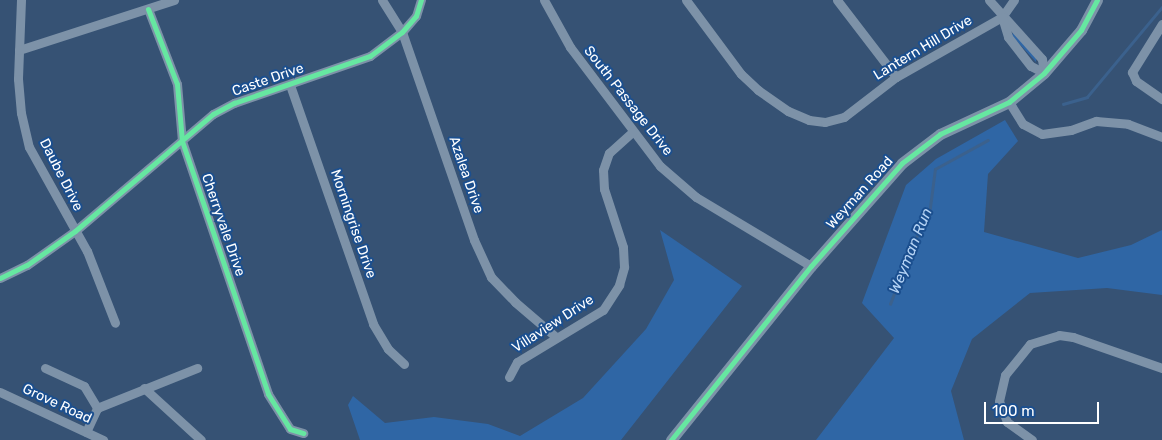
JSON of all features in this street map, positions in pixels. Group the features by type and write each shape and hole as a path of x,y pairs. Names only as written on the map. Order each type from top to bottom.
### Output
{"street":[{"name":"Daube Drive","path":"21,0 19,50 21,113 29,148 95,267 115,323"},
{"path":"19,50 174,0"},
{"name":"Azalea Drive","path":"382,0 402,32 474,240 492,277 515,302 556,337"},
{"name":"Caste Drive","path":"0,278 27,265 75,231 214,114 234,102 290,85 370,56 402,32 416,16 421,0"},
{"name":"South Passage Drive","path":"544,0 570,48 632,132 660,166 696,197 811,266"},
{"name":"Lantern Hill Drive","path":"686,0 741,74 788,111 809,120 825,122 844,117 896,77 1002,17 1014,0"},
{"path":"837,0 896,77"},
{"path":"989,0 1002,17 1018,29 1042,58 1044,73"},
{"name":"Weyman Road","path":"671,440 811,266 902,163 940,134 1009,102 1044,73 1082,30 1098,0"},
{"name":"Cherryvale Drive","path":"148,9 177,84 182,141 268,394 290,429 303,432"},
{"path":"1002,17 1008,37 1031,66 1044,73"},
{"path":"1162,24 1132,72 1136,81 1162,99"},
{"name":"Morningrise Drive","path":"290,85 373,324 388,349 404,364"},
{"path":"1009,102 1023,124 1042,134 1071,130 1096,121 1128,124 1160,133"},
{"name":"Villaview Drive","path":"509,377 517,362 603,310 620,285 624,267 622,247 604,189 603,170 609,153 632,132"},
{"path":"1032,440 1007,422 1001,412 999,401 1005,375 1030,344 1059,335 1162,368"},
{"path":"45,368 84,386 97,408"},
{"path":"86,432 97,408 197,368"},
{"path":"144,388 201,440"},
{"name":"Grove Road","path":"0,392 103,440"}],"shaded area":[{"path":"1013,32 1036,58 1036,62 1012,36"},
{"path":"1005,120 1018,141 988,174 984,232 1078,258 1131,245 1162,230 1162,295 1107,288 1030,293 972,339 951,391 964,440 816,440 894,338 862,303 906,185 936,159"},
{"path":"660,230 742,286 621,440 360,440 348,405 353,396 385,423 434,417 488,424 520,436 583,398 646,329 674,280"}],"waterway":[{"name":"Weyman Run","path":"1063,104 1087,97 1162,7"},
{"name":"Weyman Run","path":"890,304 915,239 929,215 935,169 988,140"}],"cycle path":[{"path":"0,278 27,265 75,231 213,114 234,103 370,56 402,32 416,16 421,0"},
{"path":"671,440 811,266 902,163 940,134 1009,102 1044,73 1081,30 1097,0"},
{"path":"148,9 177,84 182,141 268,394 290,429 303,433"}]}
